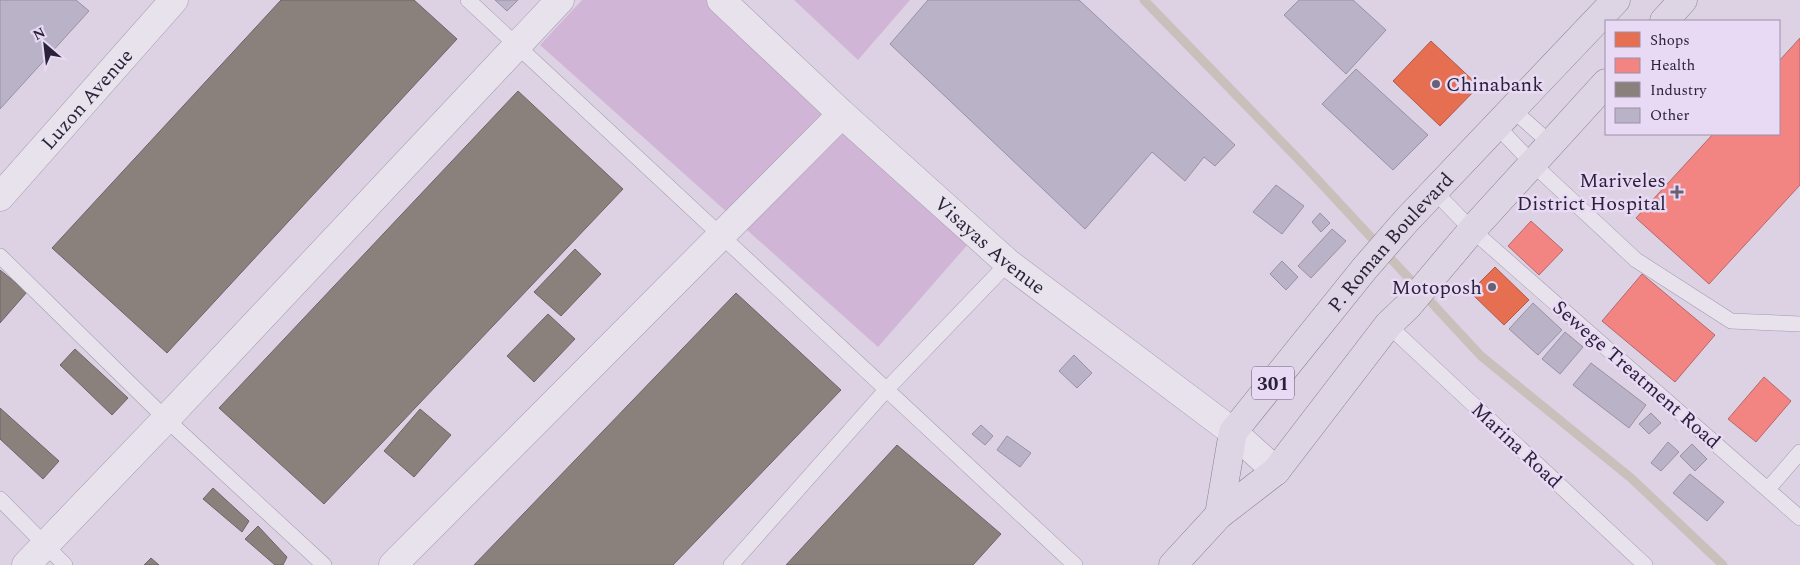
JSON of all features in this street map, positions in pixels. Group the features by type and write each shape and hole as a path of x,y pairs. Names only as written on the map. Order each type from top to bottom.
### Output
{"main road":[{"name":"P. Roman Boulevard","path":"1219,515 1233,432 1365,268 1406,221 1616,0"},
{"path":"1665,20 1683,0"},
{"name":"301","path":"1173,565 1219,515 1276,470 1388,325 1408,306 1472,230 1605,84"}],"street":[{"name":"Luzon Avenue","path":"0,197 174,0"},
{"path":"26,565 560,0"},
{"name":"Visayas Avenue","path":"721,0 842,114 1008,263 1233,432 1276,470"},
{"path":"393,565 842,114"}],"lane":[{"path":"468,0 1075,565"},
{"path":"1504,117 1542,153 1636,260 1731,321 1800,324"},
{"path":"1504,117 1542,153"},
{"name":"Sewege Treatment Road","path":"1434,191 1472,230 1800,518"},
{"path":"0,256 166,419 324,565"},
{"path":"731,565 886,390 1008,263"},
{"name":"Marina Road","path":"1388,325 1645,565"},
{"path":"1768,489 1800,452"},
{"path":"0,499 65,565"}],"shaded area":[{"path":"582,0 706,0 970,242 878,347 540,45"},
{"path":"794,0 910,0 858,60"}],"building: Shops":[{"name":"Chinabank","path":"1431,41 1479,86 1440,126 1393,81"},
{"path":"1495,267 1529,300 1504,325 1470,292"}],"building: Health":[{"path":"1800,38 1800,185 1709,284 1636,218 1712,135 1780,135 1780,60"},
{"path":"1531,221 1563,250 1539,275 1508,246"},
{"path":"1642,274 1715,335 1675,382 1602,321"},
{"path":"1764,377 1791,401 1756,442 1728,419"}],"building: Industry":[{"path":"281,0 414,0 457,39 167,353 52,248"},
{"path":"518,91 623,189 324,504 219,408"},
{"path":"575,249 601,274 561,316 534,292"},
{"path":"0,270 27,292 0,323"},
{"path":"736,293 841,390 673,565 474,565"},
{"path":"548,314 575,339 534,382 507,356"},
{"path":"75,349 128,398 112,415 60,365"},
{"path":"0,408 59,461 43,479 0,439"},
{"path":"420,409 451,435 414,477 384,451"},
{"path":"897,445 1001,534 973,565 786,565"},
{"path":"213,488 249,521 242,532 203,499"},
{"path":"258,526 287,557 283,565 275,565 245,539"},
{"path":"151,558 159,565 144,565"}],"building: Other":[{"path":"0,0 76,0 89,11 0,109"},
{"path":"495,0 518,0 507,11"},
{"path":"928,0 1079,0 1235,145 1215,166 1204,157 1185,181 1152,152 1085,229 890,44"},
{"path":"1299,0 1353,0 1386,30 1346,74 1284,15"},
{"path":"1356,69 1428,135 1393,170 1322,104"},
{"path":"1276,185 1304,206 1282,234 1253,212"},
{"path":"1320,213 1330,223 1321,232 1312,222"},
{"path":"1332,229 1346,241 1311,278 1298,266"},
{"path":"1282,261 1298,277 1286,290 1270,274"},
{"path":"1533,303 1562,330 1538,355 1509,329"},
{"path":"1565,332 1583,347 1560,374 1542,359"},
{"path":"1074,355 1092,373 1077,388 1059,371"},
{"path":"1591,363 1646,405 1629,428 1573,385"},
{"path":"1651,413 1661,423 1649,434 1639,424"},
{"path":"981,425 993,436 985,445 972,434"},
{"path":"1007,436 1031,453 1020,467 997,450"},
{"path":"1668,442 1679,452 1661,471 1651,463"},
{"path":"1692,444 1707,459 1695,471 1680,456"},
{"path":"1690,474 1724,502 1707,521 1673,493"}],"waterway":[{"path":"1144,0 1304,165 1481,356 1631,478 1723,565"}],"place":[{"name":"Chinabank","path":"1436,84"},
{"name":"Mariveles District Hospital","path":"1677,192"},
{"name":"Motoposh","path":"1492,287"}]}
